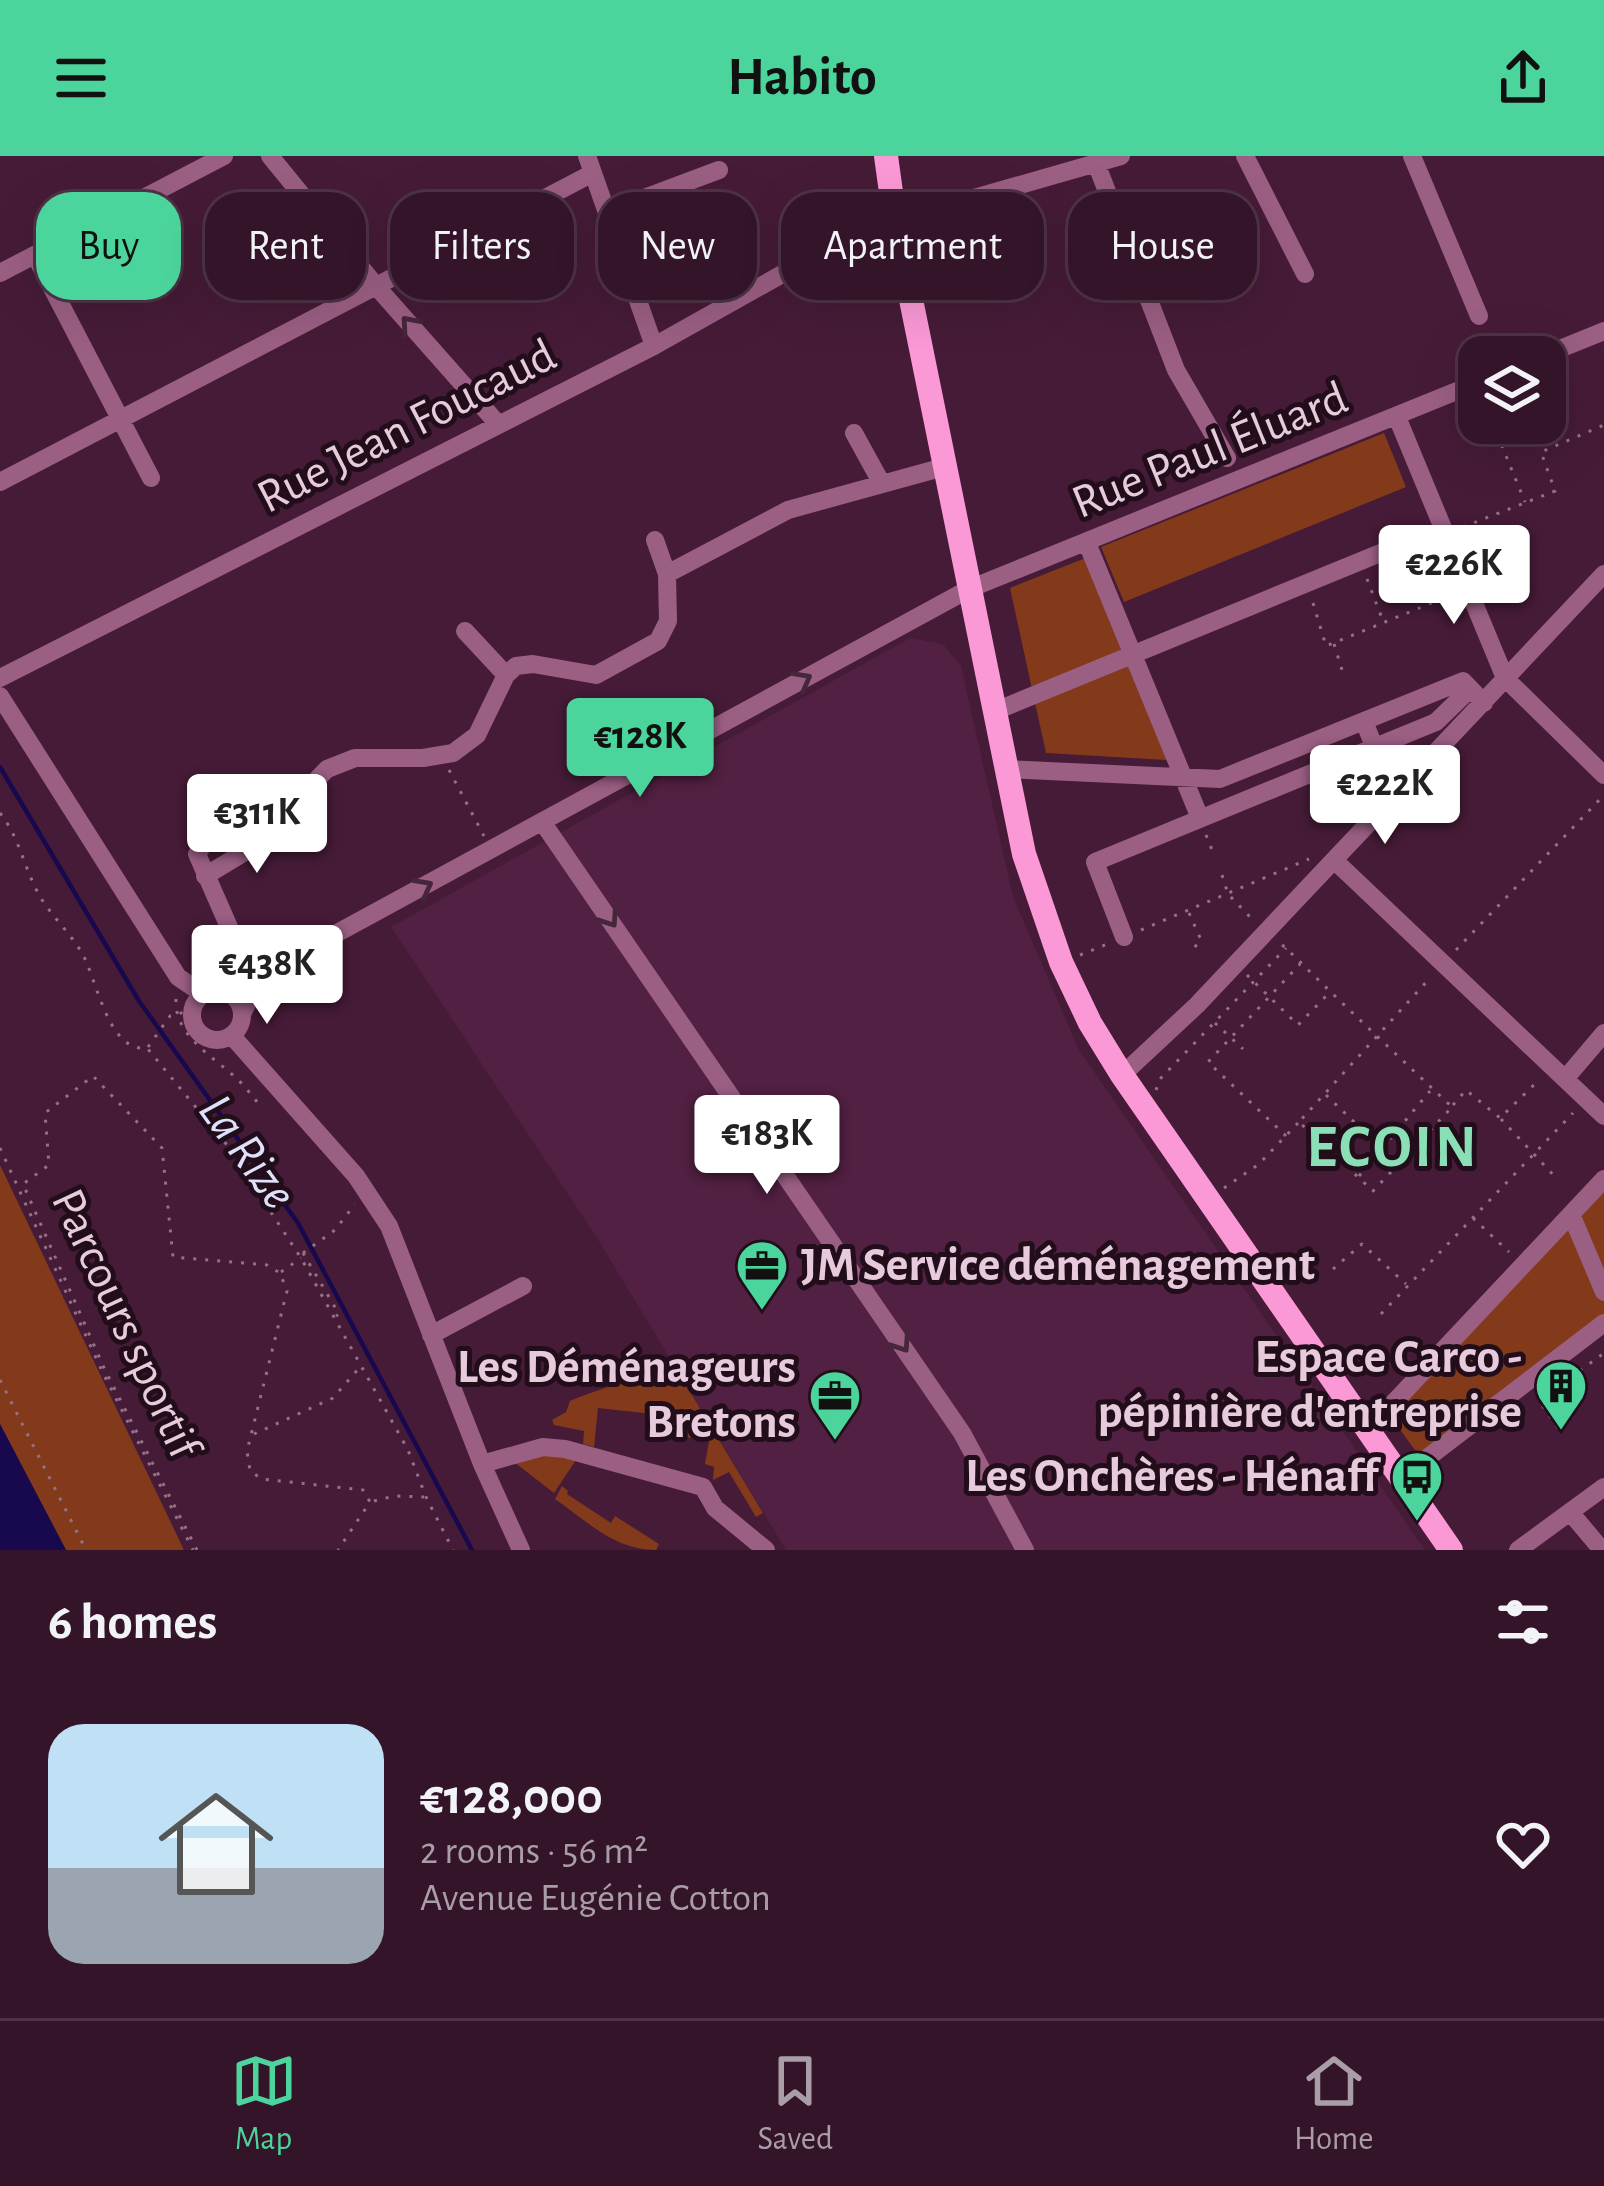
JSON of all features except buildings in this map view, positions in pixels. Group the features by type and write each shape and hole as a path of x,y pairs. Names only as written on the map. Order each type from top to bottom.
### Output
{"main road":[{"path":"886,156 891,192"},
{"path":"911,300 1024,854 1061,962 1122,1075 1451,1550"}],"street":[{"path":"0,273 224,156"},
{"path":"270,156 498,424"},
{"name":"Rue Jean Foucaud","path":"996,192 1120,156"},
{"path":"1245,156 1305,274"},
{"path":"1412,156 1480,316"},
{"path":"1096,163 1176,370 1227,458"},
{"path":"0,482 376,286 590,164"},
{"path":"661,192 719,170"},
{"path":"35,255 151,478"},
{"name":"Rue Jean Foucaud","path":"0,678 654,346 781,275"},
{"path":"638,300 654,346"},
{"path":"1566,346 1604,331"},
{"name":"Rue Paul Éluard","path":"242,1014 251,992 268,973 969,589 1458,391"},
{"path":"1397,417 1504,678 1604,775"},
{"path":"854,433 883,484"},
{"path":"667,574 788,510 944,467"},
{"path":"993,712 1417,538"},
{"path":"205,876 248,850 327,769 355,758 445,757 477,735 506,675 516,666 533,664 596,675 658,641 668,621 667,574 655,540"},
{"path":"1087,543 1200,818"},
{"path":"1124,937 1095,862 1436,722 1504,678 1604,574"},
{"path":"465,631 506,675"},
{"path":"1220,779 1462,681 1477,696"},
{"path":"0,696 185,982 185,1008 199,1034 215,1041 232,1036 242,1014 236,998 212,990 185,1008"},
{"path":"1122,1075 1335,861 1408,783 1477,696"},
{"path":"1364,721 1375,749 1408,783"},
{"path":"1005,769 1290,782"},
{"path":"543,823 962,1432 1025,1550"},
{"path":"229,927 196,854 202,845 235,825 269,827"},
{"path":"1335,861 1604,1116"},
{"path":"1558,1074 1604,1034"},
{"path":"232,1036 367,1191 389,1226 482,1464 521,1550"},
{"path":"1368,1430 1604,1179"},
{"path":"1571,1214 1604,1292"},
{"path":"431,1335 523,1286"},
{"path":"1401,1478 1604,1323"},
{"path":"482,1464 543,1447 703,1487 715,1508 766,1550"},
{"path":"1518,1550 1604,1487"},
{"path":"1570,1512 1602,1550"}],"path":[{"path":"1445,535 1555,490 1541,452 1604,425"},
{"path":"1501,444 1525,502"},
{"path":"1307,586 1326,646 1467,589"},
{"path":"1334,643 1342,670"},
{"path":"445,757 492,850"},
{"path":"1208,1199 1258,1164 1286,1136 1604,795"},
{"path":"0,814 14,831 38,893 82,954 104,1011 127,1045 147,1048 185,1008"},
{"path":"1061,962 1324,853 1335,861"},
{"path":"1222,875 1228,895 1265,933 1452,1106"},
{"path":"1188,910 1201,940 1194,947"},
{"path":"1159,1100 1160,1079 1286,948"},
{"path":"1236,963 1298,1025 1330,992"},
{"path":"1286,1136 1208,1062 1301,963"},
{"path":"185,982 176,998 185,1008 188,1035 239,1080 262,1108"},
{"path":"1214,1022 1243,1049"},
{"path":"147,1048 227,1145 302,1255 408,1450 452,1550"},
{"path":"1500,1118 1558,1074"},
{"name":"Parcours sportif","path":"195,1550 105,1370 23,1184 49,1165 45,1113 93,1076 161,1148 173,1257 267,1265 280,1273 287,1291 247,1451 250,1471 262,1479 363,1490 370,1502"},
{"path":"1358,1177 1433,1088"},
{"path":"1299,1122 1373,1191 1466,1090 1500,1118 1558,1180"},
{"path":"1325,1094 1398,1164"},
{"path":"1381,1314 1586,1099"},
{"path":"0,1148 103,1371 195,1550"},
{"path":"280,1273 335,1230 360,1198 355,1203"},
{"path":"1471,1216 1523,1265"},
{"path":"1333,1269 1362,1244 1407,1285"},
{"path":"1558,1427 1539,1401 1604,1353"},
{"path":"251,1436 333,1398 362,1366"},
{"path":"0,1380 86,1550"},
{"path":"338,1550 370,1502 394,1496 425,1497"}],"shaded area":[{"path":"1384,433 1406,487 1124,602 1101,547"},
{"path":"1088,557 1167,760 1046,753 1010,588"},
{"path":"910,638 943,644 961,666 1013,897 1079,1050 1425,1550 786,1550 597,1238 391,927"},
{"path":"0,1165 184,1550 66,1550 0,1424"},
{"path":"1604,1187 1604,1319 1420,1457 1388,1413"},
{"path":"669,1357 763,1513 756,1517 729,1472 713,1480 714,1467 705,1464 709,1441 685,1437 686,1431 670,1428 671,1416 598,1408 594,1447 583,1444 584,1431 554,1425 552,1420 566,1412 570,1401 633,1378"},
{"path":"0,1424 66,1550 0,1550"},
{"path":"543,1454 576,1460 554,1493 514,1462"},
{"path":"562,1486 611,1523 615,1516 659,1544 656,1550 615,1540 591,1525 555,1499"}],"waterway":[{"name":"La Rize","path":"0,767 139,1001 298,1223 472,1550"}],"place":[{"name":"JM Service déménagement","path":"762,1312"},
{"name":"Espace Carco - pépinière d'entreprise","path":"1561,1432"},
{"name":"Les Déménageurs Bretons","path":"835,1442"},
{"name":"Les Onchères - Hénaff","path":"1417,1523"}],"district":[{"name":"ECOIN","path":"1393,1148"}]}
